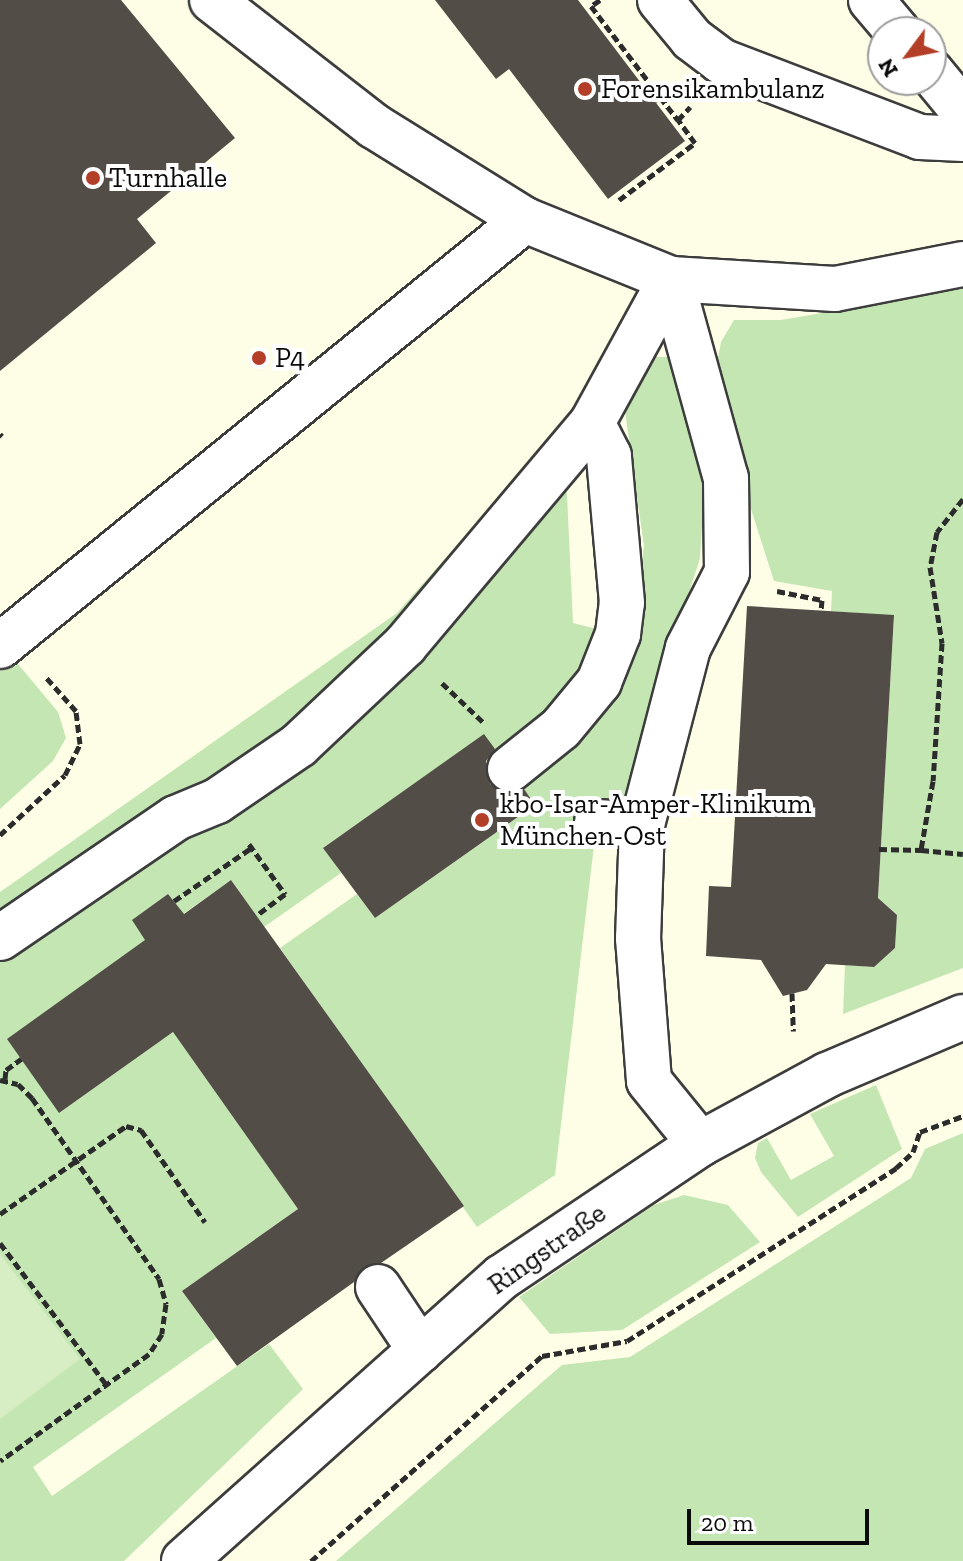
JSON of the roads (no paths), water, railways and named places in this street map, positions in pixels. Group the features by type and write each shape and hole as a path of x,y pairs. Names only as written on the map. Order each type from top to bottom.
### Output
{"lane":[{"path":"212,0 374,126 525,220 671,279 835,289 963,264"},
{"path":"660,0 692,39 721,61 920,137 963,139"},
{"path":"871,0 884,16"},
{"path":"947,92 963,111"},
{"path":"0,646 525,220"},
{"path":"0,938 176,818 217,801 299,745 405,645 592,423 671,279"},
{"path":"671,279 726,478 727,572 688,648 642,825 638,938 649,1081 700,1144"},
{"path":"501,752 561,728 599,682 618,634 622,603 609,456 592,423"},
{"path":"597,822 642,825"},
{"name":"Ringstraße","path":"184,1561 502,1277 700,1144 827,1075 963,1017"},
{"path":"378,1287 420,1350"}],"place":[{"name":"Forensikambulanz","path":"585,89"},
{"name":"Turnhalle","path":"93,178"},
{"name":"P4","path":"259,358"},
{"name":"kbo-Isar-Amper-Klinikum München-Ost","path":"482,820"}]}
